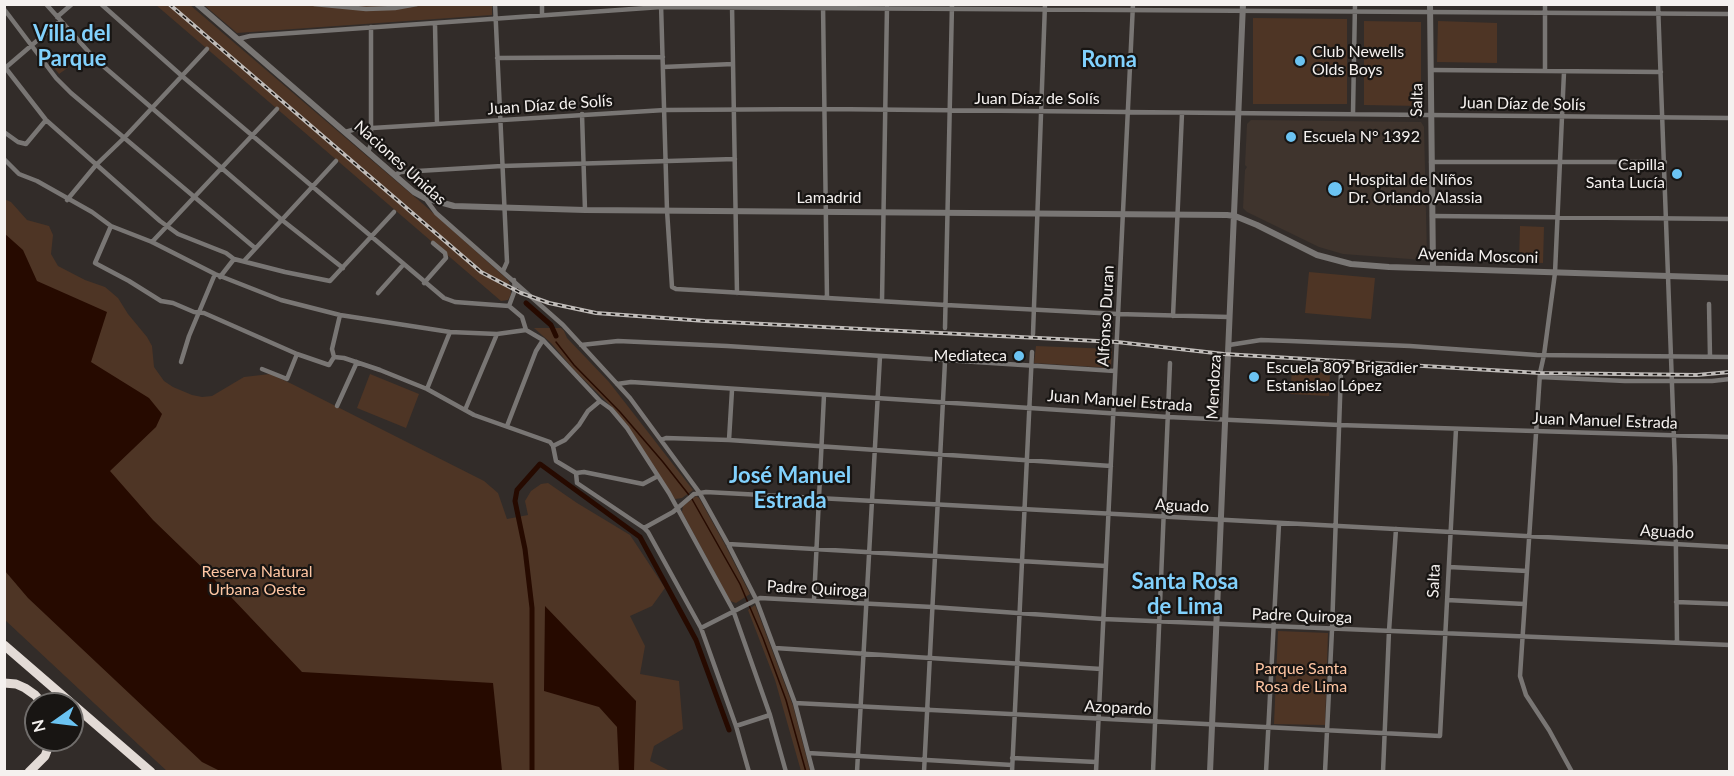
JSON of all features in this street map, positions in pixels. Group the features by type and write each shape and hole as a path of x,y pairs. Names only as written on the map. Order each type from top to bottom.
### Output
{"highway":[{"path":"4,645 151,771"},
{"path":"4,683 16,684 31,692"},
{"path":"29,771 46,752"}],"street":[{"path":"46,4 95,60 220,168 343,268"},
{"path":"72,4 32,45 5,68 46,120 178,234 226,253 234,259 330,281 394,212"},
{"path":"101,4 424,283 450,301 509,306 522,317 526,330"},
{"name":"Naciones Unidas","path":"197,4 394,175 425,198 436,213 557,319 617,384 661,440 696,493 728,544 756,599 795,703 813,771"},
{"path":"314,4 366,9 416,5"},
{"path":"495,4 507,262 503,271"},
{"path":"542,4 542,14"},
{"path":"584,4 584,12"},
{"name":"Alfonso Duran","path":"1096,771 1133,4"},
{"path":"1353,113 1355,4"},
{"path":"1545,4 1545,71"},
{"path":"1658,4 1672,358 1677,643"},
{"path":"732,5 737,293"},
{"path":"238,39 250,36 661,6 1045,7 1132,11 1243,8 1355,11 1430,8 1545,13 1730,14"},
{"path":"661,6 667,210 672,287 946,305 1229,317"},
{"path":"823,6 827,298"},
{"path":"882,301 887,6"},
{"path":"945,328 952,7"},
{"path":"1033,334 1045,7"},
{"name":"Mendoza","path":"1210,771 1243,8"},
{"name":"Salta","path":"1430,8 1433,268"},
{"path":"4,9 56,78 71,93 255,248"},
{"path":"435,24 437,124"},
{"path":"368,152 371,144 371,27"},
{"path":"67,200 96,165 207,49"},
{"path":"497,58 663,57"},
{"path":"663,67 733,64"},
{"path":"1431,70 1661,72"},
{"path":"1564,72 1555,273 1540,377 1520,676 1523,690 1572,771"},
{"path":"152,242 278,109"},
{"name":"Juan Díaz de Solís","path":"345,132 356,129 582,114 733,109 1730,118"},
{"path":"1173,316 1182,113"},
{"path":"582,114 585,210"},
{"path":"6,135 26,144 46,120"},
{"path":"4,159 20,174 92,212 111,226 152,242 217,275 281,300 339,315 450,332 497,334 526,330 543,339 579,380 622,422 677,508 733,610 770,715 786,771"},
{"path":"394,175 401,171 502,166 735,159"},
{"path":"244,261 336,161"},
{"path":"1431,162 1665,162"},
{"name":"Lamadrid","path":"425,198 454,206 503,209 1122,212 1235,216"},
{"name":"Avenida Mosconi","path":"1235,216 1317,255 1367,266 1730,278"},
{"path":"1432,216 1730,219"},
{"path":"111,226 95,264 162,301 199,312 297,354 327,365 334,357"},
{"path":"424,283 446,258 445,253 433,243"},
{"path":"181,362 199,312 217,275 234,259"},
{"path":"378,293 403,265"},
{"path":"509,306 514,295 514,280"},
{"path":"514,295 529,294"},
{"path":"1709,304 1710,357"},
{"path":"334,357 332,349 339,315"},
{"path":"427,389 450,332"},
{"path":"465,410 497,334"},
{"path":"507,426 536,351 543,339"},
{"path":"1229,345 1262,340 1544,355 1730,357"},
{"path":"581,345 618,341 1115,371"},
{"path":"808,753 1012,768 1032,352"},
{"path":"262,369 287,379 297,354"},
{"path":"857,771 880,356"},
{"path":"334,357 357,362 427,389 465,410 550,442 556,461 576,473 584,472 643,484 658,476"},
{"path":"924,771 945,361"},
{"path":"337,406 357,362"},
{"path":"1153,771 1170,363"},
{"path":"1325,771 1341,371"},
{"path":"1540,377 1672,381 1730,379"},
{"name":"Juan Manuel Estrada","path":"617,384 631,382 1168,417 1339,425 1730,437"},
{"path":"729,440 732,390"},
{"path":"814,600 825,395"},
{"path":"553,446 565,440 588,411 600,401"},
{"name":"Salta","path":"1440,736 1456,429"},
{"path":"661,440 666,438 729,440 1111,466"},
{"path":"576,473 576,481 581,486 645,528 701,628 736,726 749,771"},
{"name":"Aguado","path":"645,528 696,493 1730,547"},
{"path":"1266,771 1279,524"},
{"path":"1383,771 1396,529"},
{"path":"728,544 1106,566"},
{"path":"1449,567 1527,571"},
{"name":"Padre Quiroga","path":"701,628 756,599 814,600 1159,622 1730,645"},
{"path":"1446,600 1524,604"},
{"path":"1676,602 1730,604"},
{"path":"775,648 1101,669"},
{"name":"Azopardo","path":"795,703 1440,736"},
{"path":"736,726 770,715"},
{"path":"1012,758 1096,762"}],"shaded area":[{"name":"Hospital de Niños Dr. Orlando Alassia","path":"1251,120 1421,122 1424,127 1427,255 1423,260 1343,254 1319,247 1247,212 1243,208 1247,167 1245,165 1247,124"},
{"path":"4,233 23,250 37,281 107,312 91,362 149,398 162,414 156,427 110,471 153,520 214,579 302,672 493,683 502,771 220,771 202,762 28,598 5,571"},
{"path":"545,606 636,701 634,771 619,771 617,727 599,707 544,691"}],"green space":[{"path":"492,4 492,15 237,33 204,5"},
{"path":"156,5 190,5 423,204 509,281 511,294 508,300 501,301"},
{"name":"Club Newells Olds Boys","path":"1253,18 1347,19 1347,104 1253,104"},
{"path":"1364,21 1421,22 1421,106 1364,105"},
{"path":"1438,21 1497,23 1497,63 1437,62"},
{"path":"56,52 69,67 59,74 46,58"},
{"name":"Reserva Natural Urbana Oeste","path":"4,199 11,202 27,220 49,226 53,235 51,254 58,266 105,287 118,298 152,346 154,367 164,381 173,387 192,395 212,396 244,377 270,374 484,481 498,493 507,519 528,515 525,501 531,491 541,484 548,483 630,535 665,588 652,606 630,616 645,646 640,674 679,681 683,729 654,746 650,761 670,771 168,772 5,620"},
{"path":"1520,226 1544,227 1543,263 1519,262"},
{"path":"1309,272 1375,278 1371,319 1305,313"},
{"path":"534,328 561,328 564,331 567,338 609,382 693,490 682,498 675,499 614,409"},
{"path":"1036,346 1112,349 1111,368 1034,363"},
{"path":"1292,371 1330,373 1329,396 1290,394"},
{"path":"370,374 419,394 406,428 357,408"},
{"path":"696,496 724,543 750,594 736,603 730,601 682,512 683,506"},
{"path":"755,605 793,706 810,771 801,771 775,680 748,610"},
{"name":"Parque Santa Rosa de Lima","path":"1278,631 1328,633 1325,725 1274,724"}],"waterway":[{"path":"526,303 551,325 556,336"},
{"path":"556,342 574,365 620,412 689,495"},
{"path":"532,772 532,608 525,549 515,501 517,490 540,464 640,537 696,640 729,730"},
{"path":"692,499 740,584 763,638 786,700 806,772"}],"railway":[{"path":"169,4 481,272 521,293 549,303 596,313 705,321 1117,342 1224,354 1540,373 1697,375 1730,372"}],"place":[{"name":"Club Newells Olds Boys","path":"1300,61"},
{"name":"Escuela N° 1392","path":"1291,137"},
{"name":"Capilla Santa Lucía","path":"1677,174"},
{"name":"Hospital de Niños Dr. Orlando Alassia","path":"1335,189"},
{"name":"Mediateca","path":"1019,356"},
{"name":"Escuela 809 Brigadier Estanislao López","path":"1254,377"}],"district":[{"name":"Villa del Parque","path":"72,46"},
{"name":"Roma","path":"1109,60"},
{"name":"José Manuel Estrada","path":"790,488"},
{"name":"Santa Rosa de Lima","path":"1185,594"}]}
